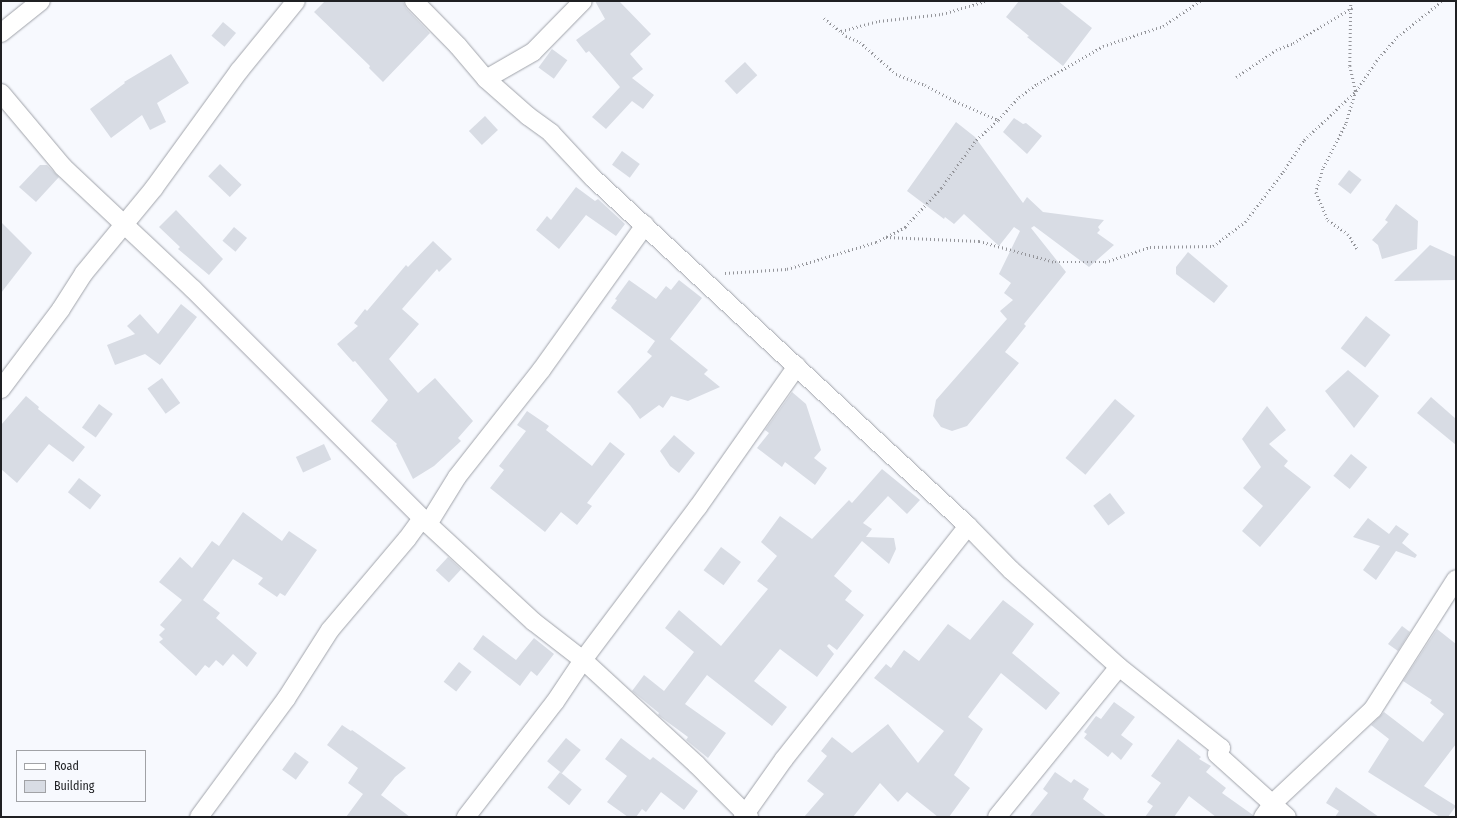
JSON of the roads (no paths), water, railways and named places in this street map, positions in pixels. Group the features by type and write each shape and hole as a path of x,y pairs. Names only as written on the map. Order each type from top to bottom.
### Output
{"street":[{"path":"1,33 41,1"},
{"path":"1,389 61,309 84,273 154,188 239,71 296,1"},
{"path":"414,1 458,46 486,79 528,116 551,133 593,178 699,274 968,526 1011,570 1119,667 1221,748 1217,754 1268,810 1287,817"},
{"path":"486,79 533,52 584,1"},
{"path":"1,93 63,167 193,289 425,521 534,622 583,660 696,764 746,816 784,759 968,526"},
{"path":"199,817 286,699 330,630 407,539 425,521 457,477 542,369 645,225"},
{"path":"466,817 555,702 583,660 698,507 797,366"},
{"path":"1268,810 1373,709 1456,579"},
{"path":"997,817 1119,667"}]}
